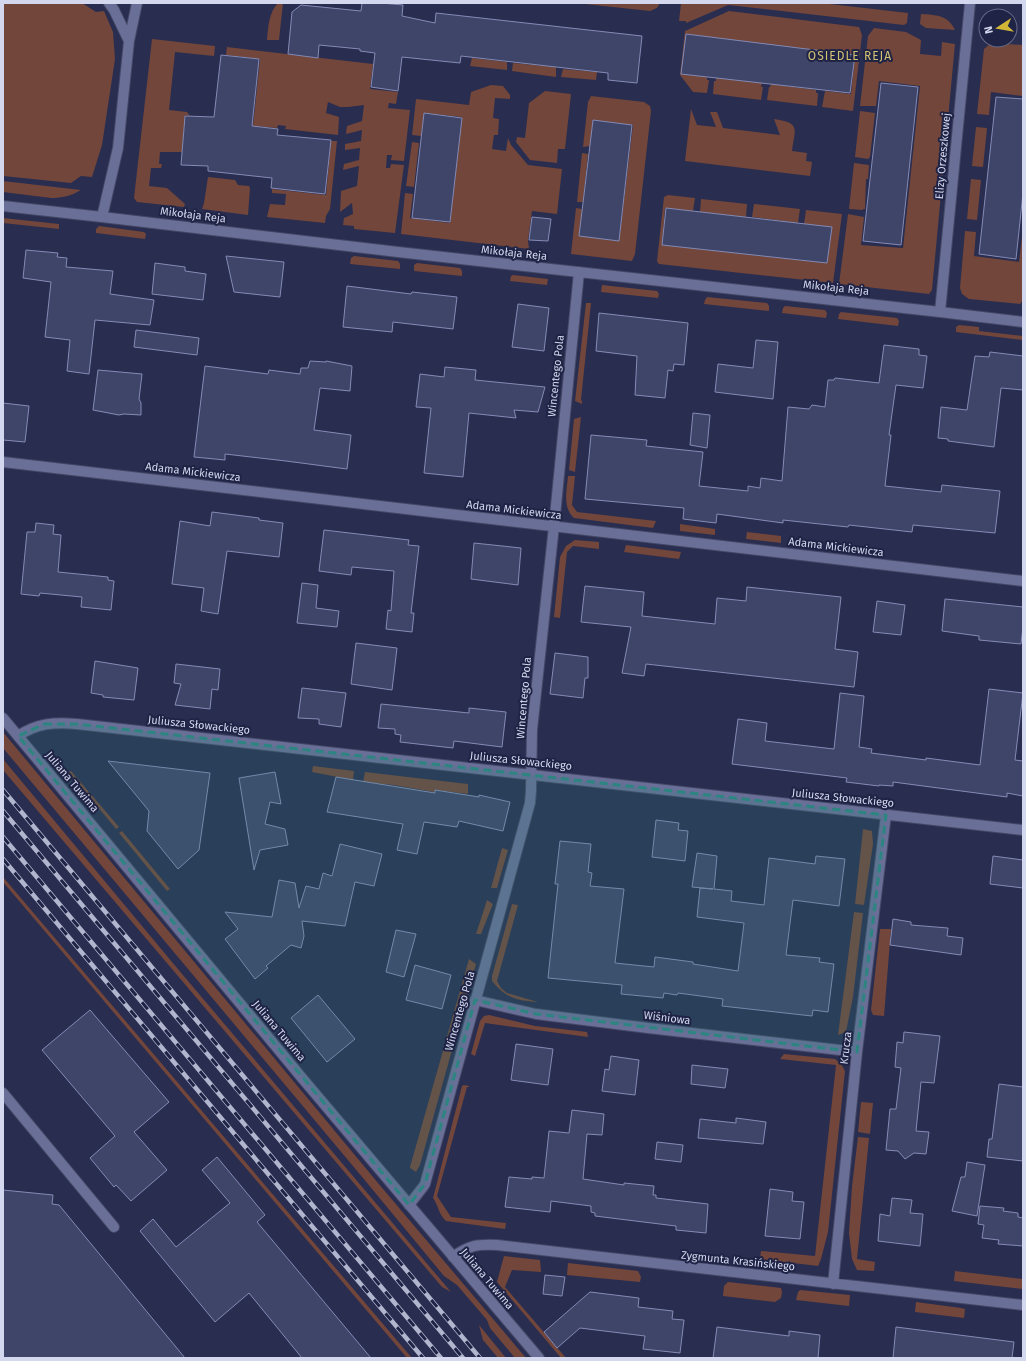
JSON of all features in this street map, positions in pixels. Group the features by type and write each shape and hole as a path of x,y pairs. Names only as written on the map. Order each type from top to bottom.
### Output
{"street":[{"path":"109,3 117,15 129,41"},
{"path":"102,216 118,148 129,41 137,3"},
{"name":"Elizy Orzeszkowej","path":"940,312 970,3"},
{"name":"Mikołaja Reja","path":"3,206 102,216 578,272 1023,322"},
{"name":"Wincentego Pola","path":"409,1205 425,1184 531,797 532,730 554,526 578,272"},
{"name":"Adama Mickiewicza","path":"3,462 1023,581"},
{"name":"Juliana Tuwima","path":"3,718 302,1078 538,1358"},
{"name":"Juliusza Słowackiego","path":"18,736 31,728 44,724 77,724 1023,830"},
{"name":"Krucza","path":"833,1284 857,1052 886,815"},
{"name":"Wiśniowa","path":"475,1000 536,1014 857,1052"},
{"path":"3,1093 114,1227"},
{"name":"Zygmunta Krasińskiego","path":"453,1257 467,1248 483,1244 1023,1305"}],"highlighted area":[{"path":"44,724 77,724 886,815 857,1052 536,1014 475,1000 425,1184 409,1205 18,736"}],"shaded area":[{"path":"3,3 82,3 96,12 104,11 113,32 115,59 102,145 92,177 81,176 71,183 3,176"},
{"path":"278,3 283,3 279,40 267,40 271,15"},
{"path":"576,3 660,3 657,8 650,11"},
{"path":"681,3 821,3 908,13 907,23 904,25 728,5 686,23 686,21 679,21"},
{"path":"729,11 859,27 862,35 853,111 822,107 825,91 851,94 855,55 686,34 681,74 707,77 707,80 709,80 707,93 693,92 680,75 685,31"},
{"path":"921,14 941,17 949,21 955,30 926,28 920,24"},
{"path":"874,28 906,32 921,40 920,54 941,56 942,42 955,44 932,290 929,294 839,284 848,214 864,217 861,245 903,248 920,86 879,81 876,106 860,106 868,36"},
{"path":"152,39 215,46 214,56 175,52 169,110 187,112 190,116 185,115 182,152 160,152 159,164 162,164 161,168 151,168 149,186 167,188 185,204 184,207 137,202 134,198"},
{"path":"1018,45 1023,45 1023,96 991,92 989,115 977,114 984,49 1018,48"},
{"path":"227,47 373,64 370,89 398,92 396,104 389,103 388,108 410,110 404,161 391,160 392,155 387,155 386,168 390,168 391,164 404,165 395,233 354,229 354,226 343,225 344,218 353,214 352,203 340,212 341,191 357,186 359,166 343,170 344,164 359,160 360,148 345,150 345,144 361,141 362,130 346,134 347,126 362,121 364,105 340,107 328,102 326,113 339,117 338,135 285,129 286,126 278,125 277,128 253,126 260,59 226,55"},
{"path":"472,58 507,62 507,70 470,66"},
{"path":"513,63 556,67 556,77 512,71"},
{"path":"563,69 597,72 596,80 561,77"},
{"path":"716,78 762,83 761,87 763,87 761,100 713,94 714,81 716,81"},
{"path":"771,84 816,90 816,93 818,93 817,106 767,100 769,87"},
{"path":"491,85 503,86 510,95 510,99 495,98 493,118 499,119 498,135 494,135 492,149 506,151 508,138 511,145 528,165 562,169 557,214 532,211 528,240 529,249 401,234 405,193 413,194 410,218 450,223 462,117 424,113 421,136 412,135 416,99 469,105 471,92"},
{"path":"545,91 571,94 565,149 558,149 557,163 530,160 516,142 517,137 525,138 529,103"},
{"path":"591,96 644,102 650,106 651,111 635,254 632,261 571,254 576,208 582,209 579,236 619,241 633,125 593,120 590,146 583,147 588,102"},
{"path":"691,109 697,125 716,127 710,112 717,112 723,128 780,135 774,119 789,122 794,128 795,132 792,151 807,153 806,161 812,162 810,176 685,161"},
{"path":"860,111 875,113 870,157 868,159 855,157"},
{"path":"976,127 987,128 983,167 972,166"},
{"path":"331,141 337,141 330,209 326,216 325,223 267,217 270,204 285,205 286,194 272,193 272,189 326,195"},
{"path":"412,142 419,143 414,187 406,186"},
{"path":"582,153 588,154 583,202 577,202"},
{"path":"854,163 869,165 868,179 866,179 865,209 863,210 849,209"},
{"path":"208,177 235,180 238,185 249,186 248,215 202,209"},
{"path":"971,179 981,180 977,220 967,219"},
{"path":"3,181 81,190 74,194 59,198 51,198 3,192"},
{"path":"668,195 695,198 693,211 665,208 662,245 827,263 832,227 804,224 806,210 842,214 833,283 659,264 657,261 664,197"},
{"path":"701,199 747,204 746,217 700,212"},
{"path":"754,204 800,209 798,223 752,217"},
{"path":"3,218 59,224 59,229 3,223"},
{"path":"99,226 144,232 146,234 145,239 96,233 96,229"},
{"path":"1023,228 1023,300 1020,304 969,299 962,294 960,288 965,231 976,232 974,256 1019,262"},
{"path":"354,256 398,261 400,264 400,269 350,264 351,258"},
{"path":"417,263 460,268 462,271 462,276 414,271 414,265"},
{"path":"511,276 548,279 547,285 510,281"},
{"path":"602,285 657,291 659,294 658,298 601,292"},
{"path":"707,297 767,303 769,306 769,311 704,304"},
{"path":"586,303 591,303 581,400 582,404 575,401"},
{"path":"785,306 825,310 827,313 826,318 782,313"},
{"path":"841,312 897,318 899,321 898,326 838,319"},
{"path":"959,325 979,327 979,331 1023,336 1023,340 956,332 956,327"},
{"path":"581,417 575,472 569,470 574,419"},
{"path":"568,476 575,476 572,505 577,512 656,521 653,528 574,518 568,509 566,498"},
{"path":"680,524 715,529 715,535 680,531"},
{"path":"747,532 781,536 781,543 746,539"},
{"path":"575,540 599,542 599,549 573,546 567,552 560,618 554,617 560,557 566,546"},
{"path":"626,545 681,552 679,559 624,552"},
{"path":"3,732 378,1183 526,1358 515,1358 490,1328 487,1320 457,1285 444,1276 3,748"},
{"path":"3,759 172,962 451,1292 442,1287 3,770"},
{"path":"313,766 354,771 353,780 312,772"},
{"path":"71,771 119,827 116,829 69,772"},
{"path":"365,772 468,784 468,794 435,790 434,792 393,785 363,782"},
{"path":"863,829 872,831 873,844 864,905 855,904"},
{"path":"122,831 170,889 167,891 119,833"},
{"path":"502,848 508,850 497,888 491,888"},
{"path":"3,877 412,1358 407,1358 3,882"},
{"path":"487,900 493,904 481,934 476,934"},
{"path":"512,904 518,905 497,981 501,988 507,993 538,1002 512,998 497,987 492,981 492,976"},
{"path":"854,912 863,913 853,997 846,1032 838,1035"},
{"path":"880,929 891,929 884,1016 873,1015 871,1010"},
{"path":"469,959 476,964 420,1165 416,1172 410,1167"},
{"path":"489,1015 535,1026 587,1032 588,1037 485,1023 475,1056 471,1054 480,1021 484,1016"},
{"path":"784,1054 835,1059 841,1064 845,1071 828,1232 818,1266 760,1259 761,1251 815,1256 836,1065 780,1059"},
{"path":"464,1085 469,1087 467,1087 437,1196 451,1217 506,1223 505,1229 446,1221 441,1216 433,1198 462,1086"},
{"path":"861,1102 873,1103 870,1134 858,1132"},
{"path":"858,1137 869,1138 857,1259 875,1262 874,1271 857,1270 852,1259 849,1233 852,1186"},
{"path":"504,1256 540,1260 541,1272 512,1270 505,1287 566,1358 561,1358 497,1282"},
{"path":"568,1263 638,1271 641,1277 640,1282 567,1275"},
{"path":"955,1271 1023,1279 1023,1289 954,1281"},
{"path":"728,1282 781,1288 781,1298 775,1302 723,1296 724,1286"},
{"path":"800,1290 850,1295 849,1306 796,1300"},
{"path":"916,1302 965,1309 964,1318 915,1312"},
{"path":"479,1325 506,1358 498,1358 483,1340"}],"building":[{"path":"362,3 403,5 402,16 435,23 436,13 642,36 637,83 608,80 608,73 461,56 460,63 402,57 398,91 371,87 375,53 360,51 360,49 319,45 318,58 288,54 292,12 301,5 361,11"},
{"path":"686,34 855,55 850,93 681,74"},
{"path":"221,55 259,59 252,126 278,129 277,135 331,140 325,194 271,188 272,178 208,171 208,166 181,165 185,116 214,117"},
{"path":"881,83 918,87 901,245 863,241"},
{"path":"996,97 1023,99 1023,193 1016,259 979,254"},
{"path":"424,113 462,118 450,222 412,218"},
{"path":"593,120 632,125 619,241 579,236"},
{"path":"666,208 832,227 827,263 662,245"},
{"path":"532,217 551,219 548,241 529,240"},
{"path":"26,250 58,253 57,257 67,258 66,267 113,271 110,294 154,300 150,325 95,320 89,374 67,371 70,340 45,337 51,282 23,278"},
{"path":"226,256 284,262 280,297 234,292"},
{"path":"155,263 185,267 185,271 206,274 203,300 152,294"},
{"path":"347,286 411,294 412,292 457,297 453,329 393,322 392,332 343,327"},
{"path":"518,304 549,308 544,351 512,347"},
{"path":"599,313 688,323 684,365 674,364 673,371 668,370 665,398 635,395 637,356 596,351"},
{"path":"136,330 199,338 197,355 134,347"},
{"path":"756,340 778,342 773,399 715,392 718,364 753,368"},
{"path":"884,345 919,349 919,355 927,356 923,388 896,385 889,435 891,435 885,486 941,492 942,485 1000,491 995,533 913,525 912,532 783,520 783,523 717,514 716,523 683,519 684,508 585,499 591,435 647,440 646,446 703,452 699,486 748,491 748,486 760,488 761,478 782,481 788,407 809,409 812,405 825,407 828,380 834,380 835,378 879,383"},
{"path":"990,352 1023,356 1023,390 1001,388 994,447 948,441 948,439 938,438 941,407 967,410 975,356 989,357"},
{"path":"310,361 326,361 352,366 350,391 320,388 314,430 351,435 347,469 225,454 225,460 194,457 205,366 268,374 269,370 300,374 301,368 308,368"},
{"path":"445,367 476,370 475,380 545,387 538,412 514,410 516,418 469,413 463,477 424,473 431,408 416,407 420,374 444,377"},
{"path":"98,370 142,374 139,399 141,403 141,415 119,415 93,410"},
{"path":"3,403 29,406 25,442 3,440"},
{"path":"693,413 710,415 707,448 690,445"},
{"path":"212,512 259,518 259,520 283,523 279,557 227,551 218,614 201,611 204,588 172,584 180,521 210,526"},
{"path":"36,523 54,525 53,534 61,535 58,572 108,577 108,580 114,581 111,610 81,607 82,597 40,593 39,596 21,594 27,532 35,532"},
{"path":"324,530 409,540 408,545 419,546 411,613 414,613 412,632 386,629 388,610 391,611 394,571 352,567 351,575 319,571"},
{"path":"474,543 521,548 518,585 471,579"},
{"path":"302,583 318,585 316,608 339,611 337,627 297,623"},
{"path":"585,586 644,592 642,616 715,624 717,598 746,601 747,587 841,597 835,649 858,652 854,687 646,664 644,676 622,673 631,627 581,622"},
{"path":"945,599 1023,607 1021,644 979,640 979,636 942,631"},
{"path":"877,601 905,605 901,635 873,632"},
{"path":"356,643 397,648 392,690 351,684"},
{"path":"555,653 588,657 588,678 585,678 583,698 550,694"},
{"path":"95,661 138,668 134,700 103,697 103,695 91,693"},
{"path":"176,664 220,669 218,690 212,689 210,709 175,705 181,684 174,683"},
{"path":"302,688 346,693 341,727 319,724 319,719 298,718"},
{"path":"989,689 1023,693 1015,760 1023,761 1023,796 1007,793 1007,797 893,782 893,786 879,786 846,782 847,778 732,764 738,719 767,723 765,741 834,749 840,693 864,696 859,747 872,749 871,753 980,765"},
{"path":"381,704 469,713 469,708 506,712 502,747 454,741 453,748 400,742 401,735 395,734 395,729 378,728"},
{"path":"108,761 210,773 199,850 178,869 147,831 149,811"},
{"path":"275,772 281,804 270,802 265,824 285,829 288,845 260,850 254,870 239,778"},
{"path":"336,777 435,793 435,790 479,797 479,795 510,802 503,831 459,821 457,827 424,822 417,854 397,850 403,824 327,812"},
{"path":"656,820 679,823 678,830 688,831 685,861 652,857"},
{"path":"560,841 591,844 588,872 592,873 590,886 624,889 615,963 654,967 655,957 693,962 693,964 738,971 744,923 697,917 700,888 713,889 692,887 697,853 717,856 714,889 732,891 731,901 764,905 769,858 815,864 816,856 845,859 839,906 793,900 786,955 820,958 819,962 834,964 828,1012 813,1010 812,1016 722,1006 723,999 678,993 677,995 664,993 663,998 621,994 622,985 548,978 558,884 555,884"},
{"path":"340,844 382,854 374,886 355,882 345,926 302,921 304,936 301,948 291,945 266,966 268,968 255,979 225,939 238,929 225,912 272,917 279,880 295,883 299,908 306,886 319,889 323,873 332,876"},
{"path":"993,856 1023,860 1023,888 990,884"},
{"path":"893,919 911,922 911,925 948,928 947,936 963,938 961,955 890,945"},
{"path":"396,930 416,934 404,977 386,972"},
{"path":"415,965 451,975 442,1009 406,1000"},
{"path":"318,995 355,1039 327,1062 291,1018"},
{"path":"90,1010 169,1102 134,1132 167,1170 131,1201 116,1185 114,1187 90,1158 115,1136 42,1050"},
{"path":"904,1032 940,1036 934,1083 921,1082 916,1131 929,1132 926,1154 914,1153 905,1159 898,1151 886,1150 890,1109 896,1109 901,1068 895,1067 897,1042 903,1043"},
{"path":"516,1044 553,1049 548,1085 511,1080"},
{"path":"611,1056 639,1060 635,1095 602,1091 605,1069 609,1070"},
{"path":"692,1065 728,1069 725,1088 691,1084"},
{"path":"999,1084 1023,1087 1023,1161 987,1157 989,1139 992,1139"},
{"path":"572,1110 604,1114 602,1135 587,1134 583,1179 624,1185 624,1183 654,1186 653,1195 656,1195 656,1198 708,1204 706,1233 676,1230 676,1226 595,1216 595,1213 591,1212 591,1206 551,1201 550,1212 505,1207 509,1177 532,1179 532,1177 544,1178 549,1131 569,1133"},
{"path":"736,1118 766,1122 763,1144 698,1138 700,1119 736,1123"},
{"path":"657,1142 683,1145 681,1162 655,1159"},
{"path":"217,1157 265,1215 257,1222 371,1358 302,1358 249,1293 215,1322 140,1231 153,1219 176,1247 230,1203 202,1170"},
{"path":"967,1162 985,1165 977,1216 952,1211 961,1177 965,1177"},
{"path":"770,1189 793,1192 792,1201 804,1202 800,1239 765,1236"},
{"path":"3,1190 53,1195 52,1204 59,1205 185,1358 3,1358"},
{"path":"892,1198 912,1200 910,1213 923,1214 920,1246 878,1241 880,1214 890,1216"},
{"path":"980,1206 1004,1208 1003,1211 1018,1213 1018,1217 1023,1218 1023,1246 998,1244 999,1240 982,1238 984,1225 978,1224"},
{"path":"545,1275 565,1277 562,1296 543,1294"},
{"path":"590,1292 639,1298 638,1307 673,1311 672,1319 684,1320 680,1353 643,1349 645,1336 580,1328 557,1348 544,1332"},
{"path":"717,1327 789,1336 789,1331 820,1335 818,1358 713,1358"},
{"path":"896,1327 1014,1342 1012,1358 893,1358"}],"railway":[{"path":"3,790 480,1358"},
{"path":"3,811 463,1358"},
{"path":"3,837 441,1358"},
{"path":"3,859 423,1358"}],"district":[{"name":"OSIEDLE REJA","path":"850,56"}]}
